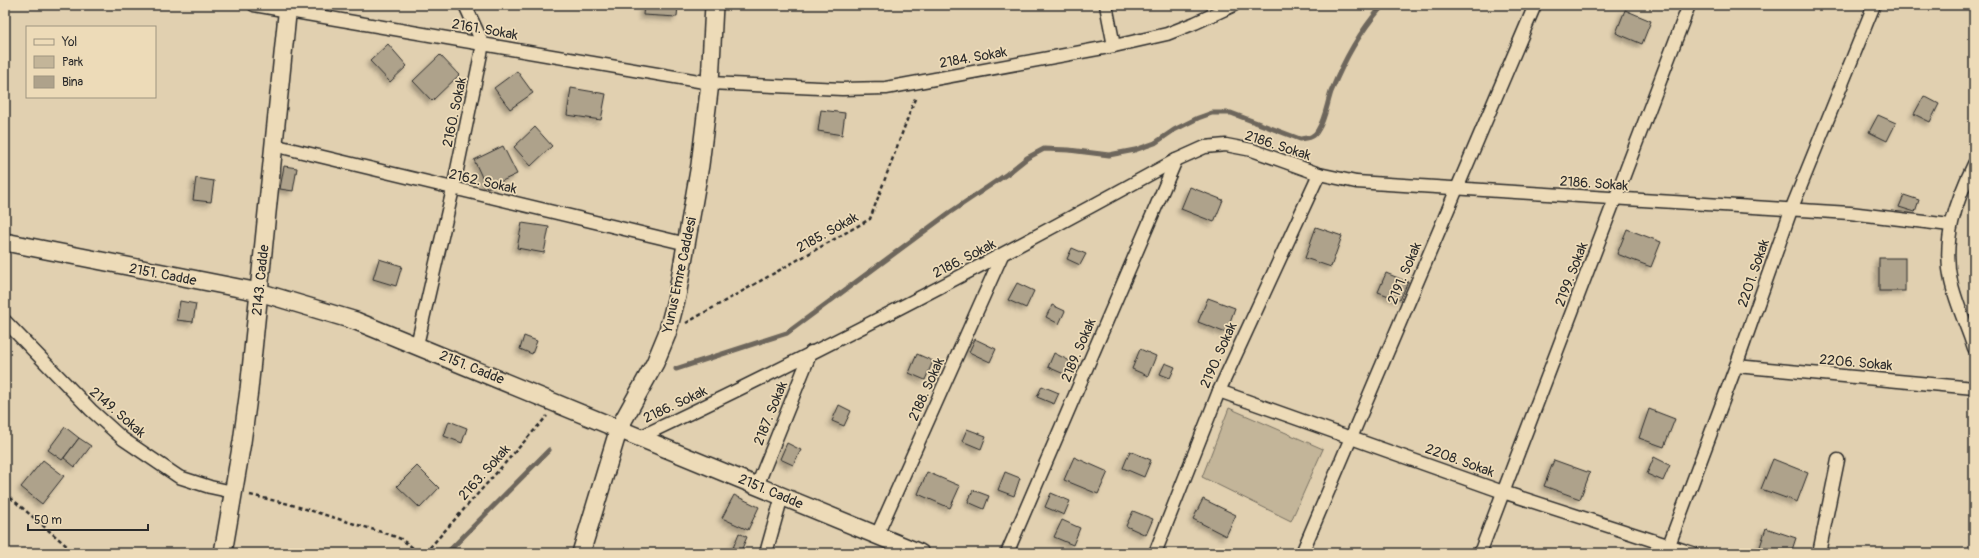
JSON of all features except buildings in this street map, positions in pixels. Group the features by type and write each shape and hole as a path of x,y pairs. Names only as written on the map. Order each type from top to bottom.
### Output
{"street":[{"name":"2161. Sokak","path":"254,5 288,8 483,44 710,83"},
{"path":"466,5 483,44"},
{"name":"Yunus Emre Caddesi","path":"581,553 619,428 641,391 667,334 677,296 700,165 710,83 714,5"},
{"path":"1106,5 1114,46"},
{"name":"2184. Sokak","path":"710,83 842,89 886,88 1114,46 1167,34 1234,5"},
{"name":"2191. Sokak","path":"1302,553 1535,5"},
{"name":"2199. Sokak","path":"1480,553 1689,5"},
{"name":"2201. Sokak","path":"1667,549 1736,366 1791,210 1874,5"},
{"name":"2143. Cadde","path":"223,553 242,442 288,8"},
{"name":"2160. Sokak","path":"417,345 453,189 483,44"},
{"name":"2162. Sokak","path":"273,145 687,244"},
{"name":"2186. Sokak","path":"640,437 730,394 1002,255 1176,160 1205,147 1226,145 1252,150 1319,174 1356,182 1864,214 1950,225"},
{"name":"2189. Sokak","path":"1007,553 1176,160"},
{"path":"1974,164 1963,188 1950,225 1948,248 1951,282 1974,348"},
{"name":"2190. Sokak","path":"1155,553 1219,391 1319,174"},
{"name":"2151. Cadde","path":"5,242 259,292 350,319 417,345 920,553"},
{"name":"2188. Sokak","path":"878,535 1002,255"},
{"name":"2149. Sokak","path":"5,321 91,410 123,439 179,477 210,487 233,492"},
{"name":"2187. Sokak","path":"757,486 811,352"},
{"name":"2206. Sokak","path":"1736,366 1974,388"},
{"name":"2208. Sokak","path":"1219,391 1667,549 1692,553"},
{"path":"1819,553 1838,460"},
{"path":"766,553 782,496"}],"path":[{"name":"2185. Sokak","path":"667,334 870,219 921,82"},
{"name":"2163. Sokak","path":"425,553 559,404"},
{"path":"233,492 289,504 388,534 401,539 420,553"},
{"path":"5,494 75,553"}],"green space":[{"path":"1229,408 1323,449 1291,521 1202,477"}],"waterway":[{"path":"676,369 787,333 949,213 1007,174 1027,158 1044,149 1069,150 1109,155 1135,150 1155,143 1174,130 1212,113 1231,113 1300,139 1313,136 1320,126 1331,92 1347,57 1360,36 1383,5"},
{"path":"447,553 549,450"}]}
